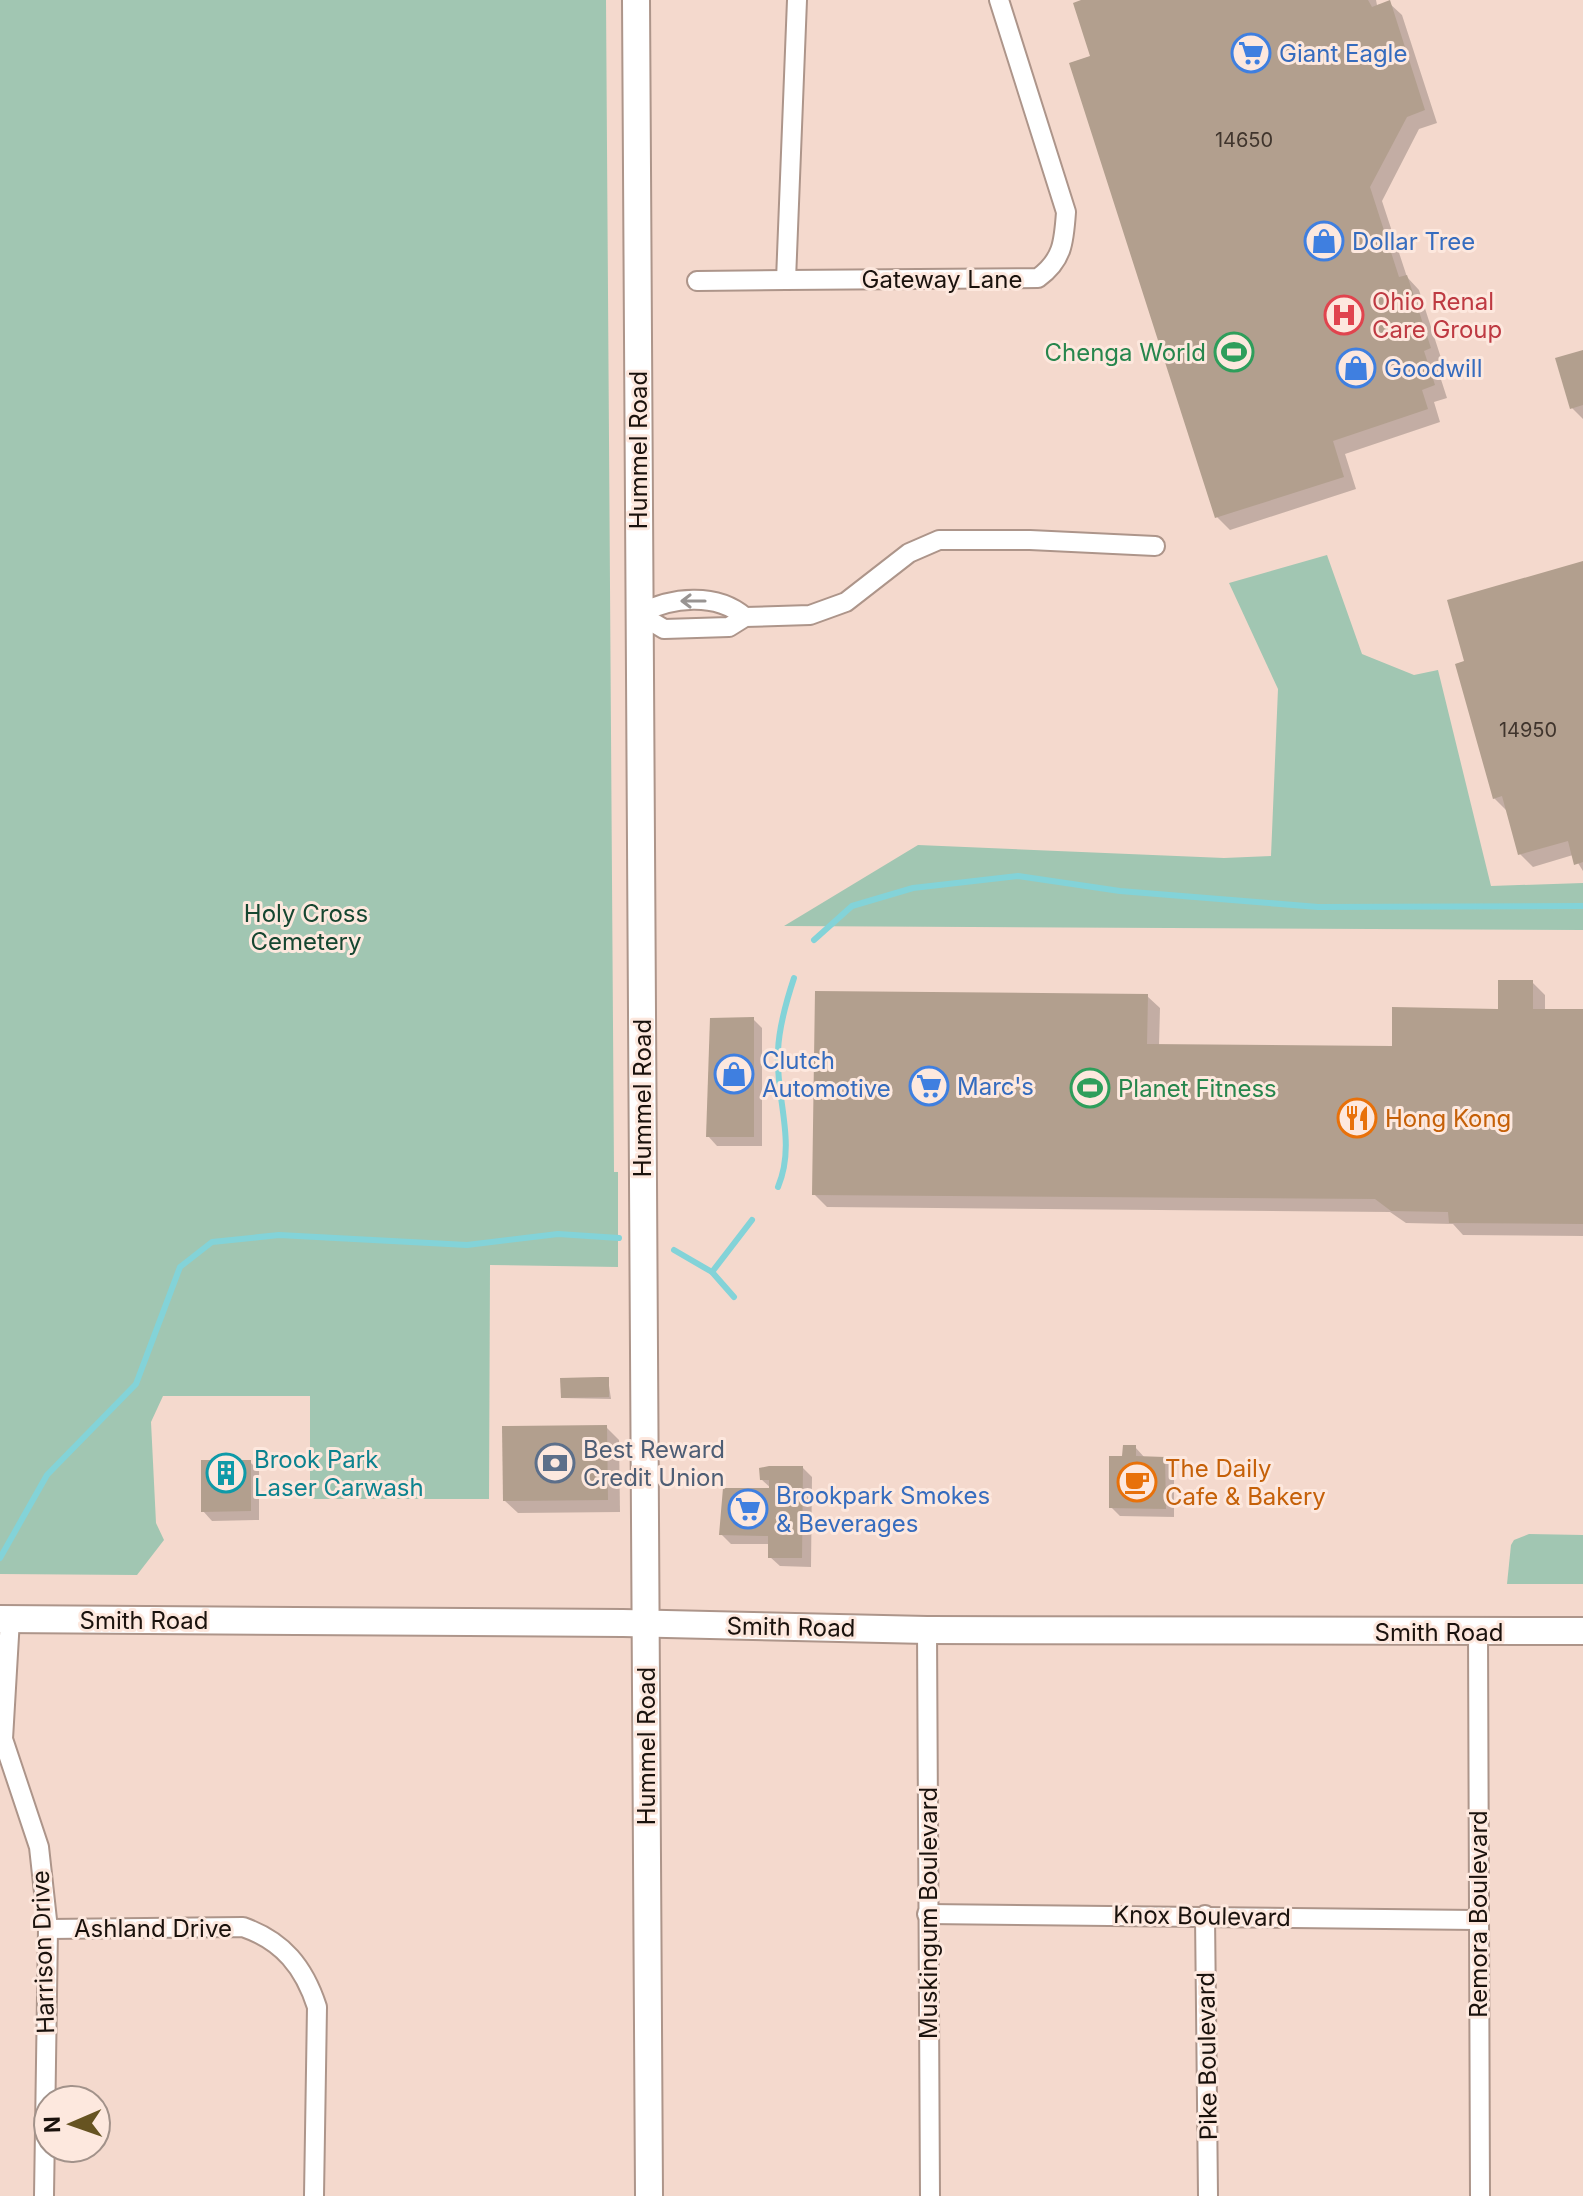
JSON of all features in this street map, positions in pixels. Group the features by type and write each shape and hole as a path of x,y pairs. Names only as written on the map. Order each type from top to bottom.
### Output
{"street":[{"name":"Hummel Road","path":"636,0 649,2196"},
{"path":"786,280 797,0"},
{"name":"Gateway Lane","path":"697,281 1038,278 1053,268 1064,248 1066,212 999,0"},
{"path":"639,614 664,629 729,627 745,617 790,618 830,609 864,590 909,553 939,540 1030,540 1155,546"},
{"path":"639,614 664,601 708,601 730,604 745,617"},
{"name":"Smith Road","path":"5,1619 645,1623 927,1630 1583,1631"},
{"name":"Harrison Drive","path":"5,1619 3,1739 39,1847 48,1929 44,2196"},
{"name":"Muskingum Boulevard","path":"927,1630 930,2196"},
{"name":"Remora Boulevard","path":"1478,1632 1480,2196"},
{"name":"Knox Boulevard","path":"927,1914 1477,1920"},
{"name":"Pike Boulevard","path":"1205,1915 1208,2196"},
{"name":"Ashland Drive","path":"48,1929 243,1927 267,1936 288,1953 308,1978 317,2007 314,2196"}],"green space":[{"name":"Holy Cross Cemetery","path":"0,0 606,0 614,1172 618,1172 618,1267 490,1265 489,1499 310,1499 310,1396 163,1396 151,1422 156,1523 164,1540 137,1575 0,1574"},
{"path":"1327,555 1362,654 1414,675 1438,670 1491,886 1583,883 1583,930 784,926 918,845 1224,858 1271,856 1278,689 1229,583"},
{"path":"1529,1534 1583,1535 1583,1584 1507,1584 1511,1545 1514,1540"}],"building":[{"path":"1081,0 1368,0 1372,7 1390,0 1425,110 1407,117 1370,187 1399,277 1407,275 1431,348 1424,351 1435,385 1422,390 1428,409 1333,441 1344,477 1215,518 1069,63 1090,56 1073,3"},
{"path":"1583,350 1583,405 1570,409 1555,358"},
{"path":"1583,561 1583,862 1574,865 1568,841 1518,855 1502,796 1493,799 1455,664 1464,661 1447,600"},
{"path":"1498,980 1533,980 1533,1009 1583,1009 1583,1224 1449,1223 1448,1212 1391,1211 1375,1199 812,1195 815,991 1148,994 1147,1044 1392,1046 1392,1007 1498,1009"},
{"path":"754,1017 754,1137 706,1137 710,1018"},
{"path":"609,1377 609,1397 561,1398 560,1378"},
{"name":"Best Reward Credit Union","path":"607,1425 608,1500 503,1501 502,1426"},
{"name":"The Daily Cafe & Bakery","path":"1123,1445 1136,1445 1136,1456 1165,1457 1166,1509 1109,1508 1109,1456 1122,1456"},
{"name":"Brook Park Laser Carwash","path":"201,1460 251,1460 251,1511 201,1512"},
{"path":"803,1466 802,1558 768,1558 768,1536 719,1535 723,1488 769,1488 769,1480 760,1480 759,1468"}],"waterway":[{"path":"814,940 852,906 913,888 1018,876 1120,891 1318,907 1583,906"},
{"path":"778,1187 786,1153 778,1068 779,1042 783,1014 794,978"},
{"path":"674,1250 712,1272 752,1220"},
{"path":"0,1558 47,1475 136,1384 180,1267 212,1242 279,1235 467,1245 558,1234 619,1238"},
{"path":"712,1272 734,1297"}],"place":[{"name":"Giant Eagle","path":"1251,53"},
{"name":"Dollar Tree","path":"1324,241"},
{"name":"Ohio Renal Care Group","path":"1344,315"},
{"name":"Chenga World","path":"1234,352"},
{"name":"Goodwill","path":"1356,368"},
{"name":"Clutch Automotive","path":"734,1074"},
{"name":"Marc's","path":"929,1086"},
{"name":"Planet Fitness","path":"1090,1088"},
{"name":"Hong Kong","path":"1357,1118"},
{"name":"Best Reward Credit Union","path":"555,1463"},
{"name":"Brook Park Laser Carwash","path":"226,1473"},
{"name":"The Daily Cafe & Bakery","path":"1137,1482"},
{"name":"Brookpark Smokes & Beverages","path":"748,1509"}]}
